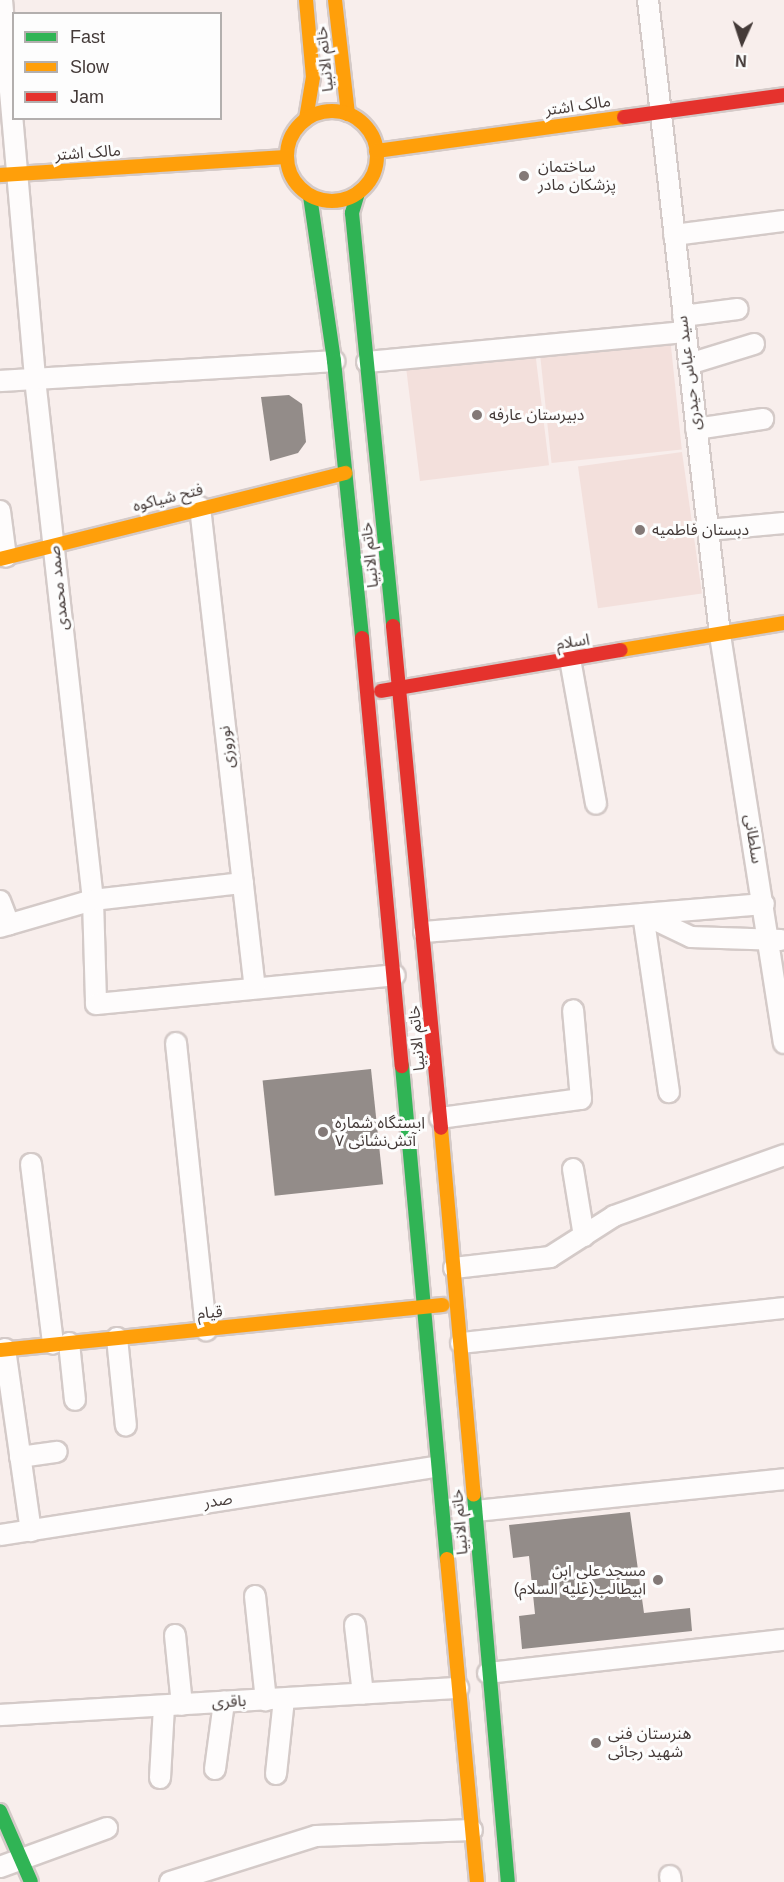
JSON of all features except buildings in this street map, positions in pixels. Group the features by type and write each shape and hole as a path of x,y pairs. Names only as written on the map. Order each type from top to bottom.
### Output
{"main road":[{"name":"خاتم الانبیا","path":"306,0 313,77 306,119"},
{"name":"خاتم الانبیا","path":"335,0 348,114"},
{"name":"مالک اشتر","path":"376,151 784,95"},
{"path":"319,113 348,114 367,128 376,151 373,174 358,193 334,201 310,196 293,180 286,157 292,136 306,119 319,113"},
{"name":"مالک اشتر","path":"8,174 286,157"},
{"name":"خاتم الانبیا","path":"358,193 352,213 424,932 508,1882"},
{"name":"خاتم الانبیا","path":"310,196 334,361 368,693 395,975 435,1467 477,1882"},
{"name":"فتح شیاکوه","path":"3,558 200,507 345,473"},
{"name":"اسلام","path":"368,693 784,623"},
{"name":"قیام","path":"2,1349 457,1303"},
{"path":"0,1811 31,1882"}],"street":[{"name":"صمد محمدی","path":"2,0 8,174 35,379 93,900 96,1004 255,988"},
{"name":"سید عباس حیدری","path":"648,0 720,635"},
{"path":"674,235 784,221"},
{"path":"367,362 684,324 738,309"},
{"path":"688,364 754,344"},
{"path":"0,381 334,361"},
{"path":"696,429 763,419"},
{"name":"نوروزی","path":"200,507 255,988"},
{"path":"0,511 3,558"},
{"path":"708,530 784,523"},
{"name":"سلطانی","path":"720,635 774,924 784,1043"},
{"path":"570,659 596,804"},
{"path":"0,901 4,925 93,900 243,883"},
{"path":"424,932 643,914 774,924"},
{"path":"643,914 691,937 774,924"},
{"path":"643,914 669,1092"},
{"path":"255,988 395,975"},
{"path":"440,1118 581,1099 573,1010"},
{"path":"176,1043 206,1330"},
{"path":"454,1268 550,1257 638,1206 784,1155"},
{"path":"31,1164 61,1344 75,1400"},
{"path":"573,1169 584,1236"},
{"path":"461,1343 784,1308"},
{"path":"117,1338 126,1426"},
{"path":"2,1349 8,1427 20,1457 31,1531"},
{"path":"20,1457 57,1452"},
{"name":"صدر","path":"0,1535 435,1467"},
{"path":"476,1511 784,1479"},
{"path":"255,1596 275,1699 276,1774"},
{"path":"355,1625 363,1694"},
{"path":"160,1778 173,1705 176,1635"},
{"path":"488,1673 784,1640"},
{"name":"باقری","path":"0,1715 458,1688"},
{"path":"215,1769 224,1702"},
{"path":"0,1868 22,1862 107,1828"},
{"path":"170,1882 316,1836 472,1830"}],"shaded area":[{"path":"670,337 682,449 552,463 540,351"},
{"name":"دبیرستان عارفه","path":"535,351 549,465 420,481 406,367"},
{"name":"دبستان فاطمیه","path":"682,452 702,594 598,608 578,467"}],"traffic: fast":[{"path":"358,193 352,213 393,626"},
{"path":"310,196 334,361 362,638"},
{"path":"402,1066 447,1559"},
{"path":"474,1495 508,1882"},
{"path":"0,1811 31,1882"}],"traffic: slow":[{"path":"306,0 313,77 306,119"},
{"path":"335,0 348,114"},
{"path":"332,111 349,115 364,124 373,139 377,156 373,173 364,188 349,197 332,201 315,197 300,188 291,173 287,156 291,139 300,124 315,115 332,111"},
{"path":"376,151 624,117"},
{"path":"0,175 286,157"},
{"path":"0,559 345,473"},
{"path":"621,650 784,623"},
{"path":"441,1128 474,1495"},
{"path":"0,1350 443,1305"},
{"path":"447,1559 477,1882"}],"traffic: jam":[{"path":"624,117 784,95"},
{"path":"393,626 441,1128"},
{"path":"362,638 402,1066"},
{"path":"381,691 621,650"}],"place":[{"name":"ساختمان پزشکان مادر","path":"524,176"},
{"name":"دبیرستان عارفه","path":"477,415"},
{"name":"دبستان فاطمیه","path":"640,530"},
{"name":"ایستگاه شماره ۷ آتش‌نشانی","path":"323,1132"},
{"name":"مسجد علی ابن ابیطالب(علیه السلام)","path":"658,1580"},
{"name":"هنرستان فنی شهید رجائی","path":"596,1743"}]}
